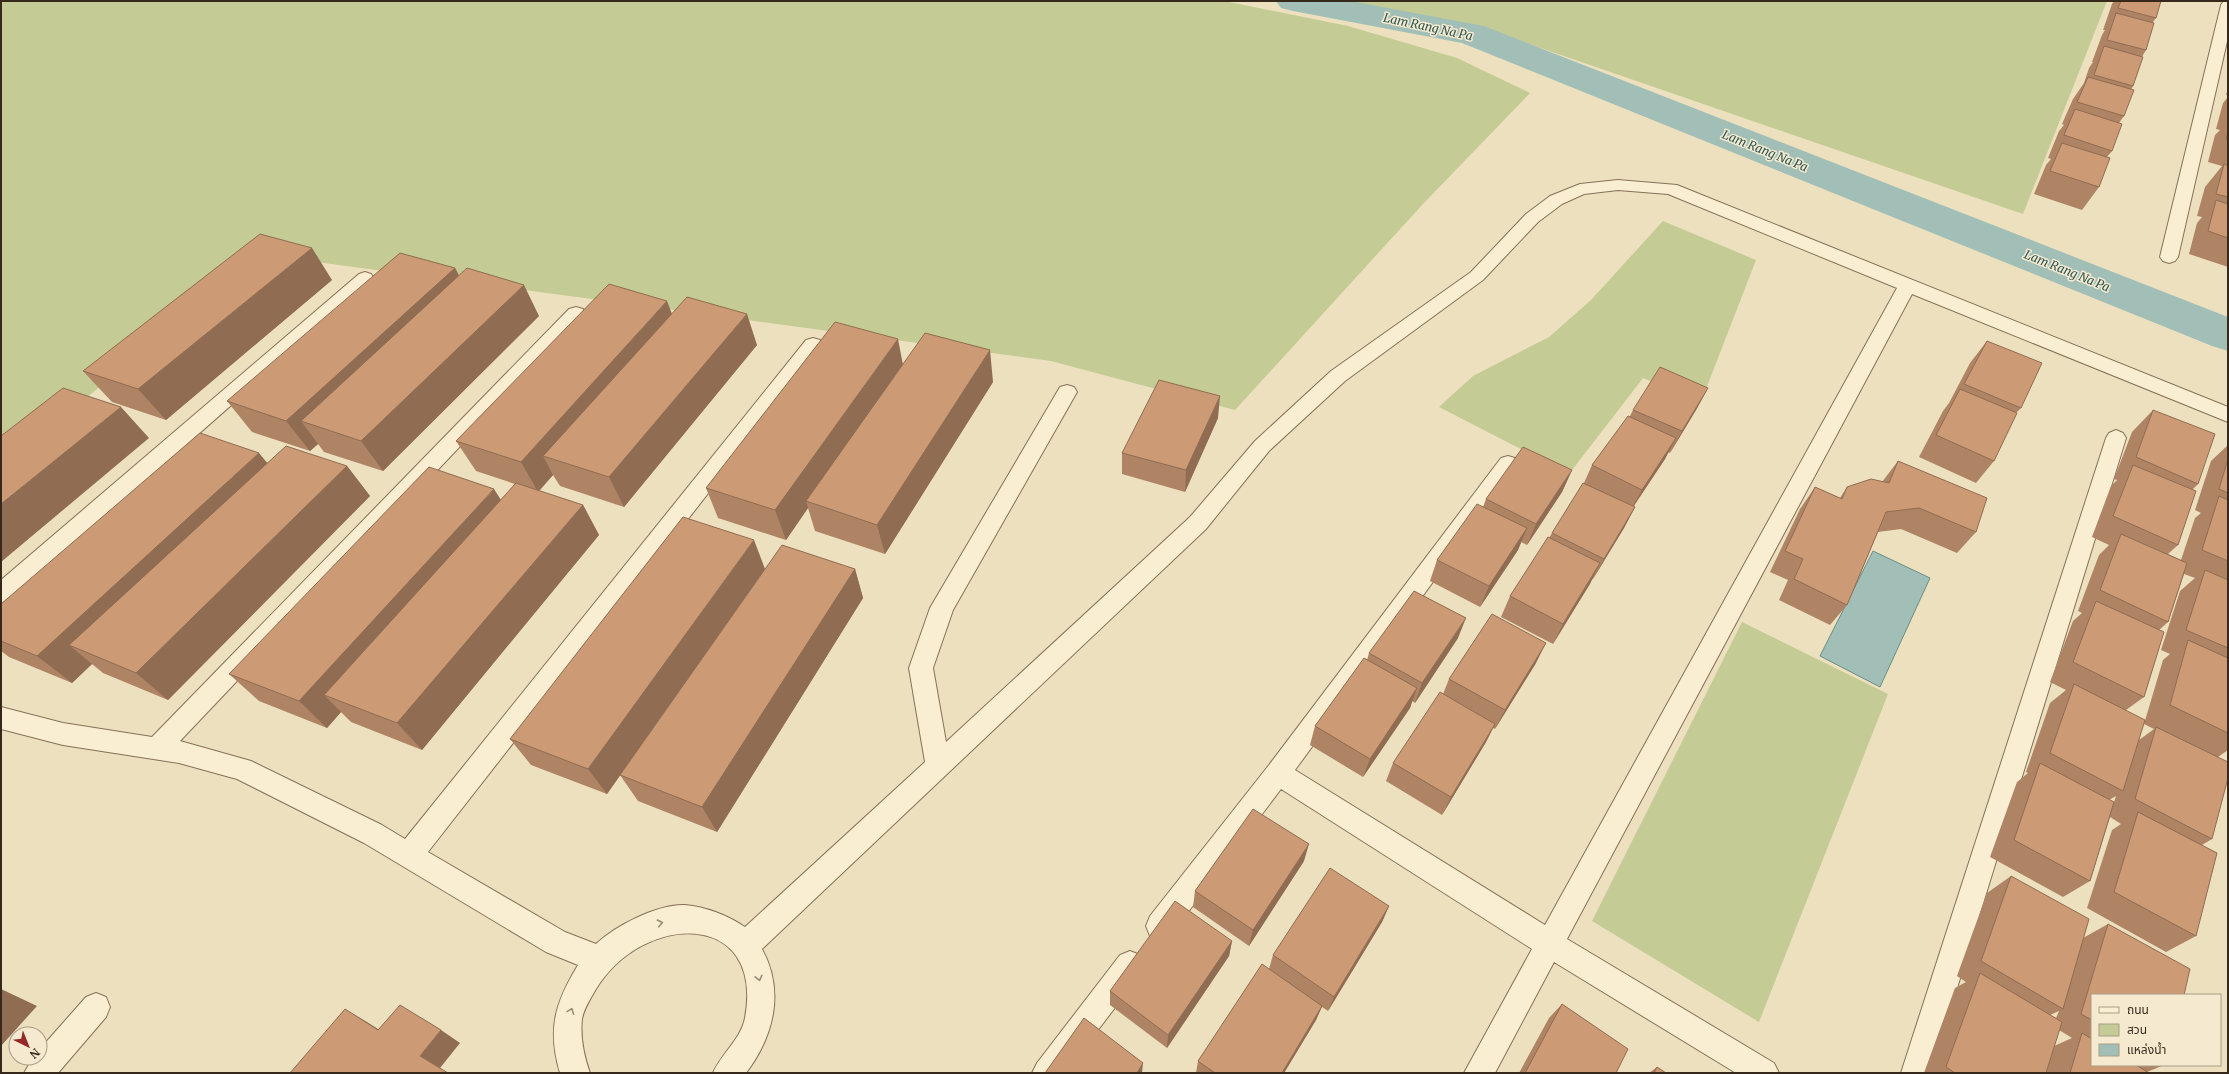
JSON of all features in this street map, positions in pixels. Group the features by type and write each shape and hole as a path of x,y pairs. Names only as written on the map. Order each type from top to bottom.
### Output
{"street":[{"path":"2169,257 2228,5"},
{"path":"745,946 1198,523 1262,446 1338,376 1477,276 1532,218 1556,200 1580,189 1618,185 1671,189 2228,415"},
{"path":"1,594 365,278"},
{"path":"1479,1073 1548,943 1908,284"},
{"path":"156,749 576,313"},
{"path":"409,855 813,345"},
{"path":"938,767 921,668 923,660 942,608 1067,392"},
{"path":"1916,1073 2116,438"},
{"path":"1046,1073 1278,773 1508,464"},
{"path":"1,718 63,734 179,752 242,769 373,834 556,942 600,960"},
{"path":"1278,773 1548,943 1764,1073"},
{"path":"574,1073 567,1049 568,1018 580,987 600,960 626,938 654,924 685,918 713,923 737,937 755,958 762,987 759,1019 745,1051 728,1073"},
{"path":"39,1073 96,1007"}],"green space":[{"path":"1,1 1224,1 1348,26 1457,58 1530,93 1423,204 1235,410 1051,361 257,254 1,470"},
{"path":"1339,1 2107,1 2023,214 1491,31"},
{"path":"1663,221 1756,260 1701,402 1643,378 1569,474 1439,407 1473,376 1549,337 1591,300"},
{"path":"1742,622 1888,694 1759,1022 1592,921"}],"water":[{"path":"1873,551 1930,578 1880,687 1820,656"}],"building":[{"path":"2121,1 2161,1 2156,18 2118,8"},
{"path":"2116,13 2154,23 2146,50 2107,40"},
{"path":"2104,46 2143,57 2133,86 2094,75"},
{"path":"2088,77 2134,90 2124,116 2077,102"},
{"path":"2075,109 2122,124 2112,151 2064,135"},
{"path":"2062,143 2110,158 2099,187 2050,171"},
{"path":"2224,164 2228,166 2228,197 2216,194"},
{"path":"2216,200 2228,204 2228,238 2208,231"},
{"path":"260,234 312,248 138,389 83,371"},
{"path":"400,253 455,268 286,421 227,401"},
{"path":"467,268 524,285 361,441 301,421"},
{"path":"609,284 667,301 521,462 456,441"},
{"path":"687,297 747,314 609,477 543,456"},
{"path":"835,322 898,339 775,510 706,488"},
{"path":"925,333 990,350 877,525 806,501"},
{"path":"1987,341 2042,363 2021,408 1964,384"},
{"path":"1660,367 1708,388 1682,431 1633,410"},
{"path":"1159,380 1220,396 1186,470 1122,453"},
{"path":"63,388 121,407 1,504 1,436"},
{"path":"1960,389 2017,413 1994,461 1936,435"},
{"path":"2153,410 2215,434 2198,484 2136,457"},
{"path":"1628,416 1676,438 1642,490 1592,465"},
{"path":"200,433 259,453 37,656 1,641 1,604"},
{"path":"286,446 347,466 136,673 69,645"},
{"path":"1523,447 1572,470 1536,524 1486,499"},
{"path":"2228,459 2228,493 2219,489"},
{"path":"1898,461 1987,498 1976,532 1919,508 1886,512 1847,605 1794,579 1803,559 1785,551 1815,487 1842,499 1847,487 1871,479 1889,483"},
{"path":"2133,465 2196,491 2178,545 2113,516"},
{"path":"429,467 494,489 299,701 229,674"},
{"path":"516,483 583,505 397,723 324,695"},
{"path":"1583,483 1635,507 1604,559 1552,533"},
{"path":"2219,496 2228,500 2228,561 2202,550"},
{"path":"1477,504 1527,528 1489,586 1437,560"},
{"path":"683,517 754,540 588,769 510,739"},
{"path":"2121,534 2187,563 2168,622 2100,590"},
{"path":"1548,537 1600,563 1563,624 1510,596"},
{"path":"782,545 855,569 702,807 620,775"},
{"path":"2205,570 2228,580 2228,648 2186,630"},
{"path":"1414,591 1466,618 1422,683 1369,653"},
{"path":"2096,601 2164,632 2144,697 2073,662"},
{"path":"1492,614 1546,643 1505,710 1449,679"},
{"path":"2188,640 2228,658 2228,733 2170,705"},
{"path":"1364,658 1417,688 1370,759 1315,726"},
{"path":"2074,684 2145,720 2123,791 2050,753"},
{"path":"1440,692 1495,724 1451,797 1393,763"},
{"path":"2156,727 2228,762 2228,778 2212,839 2135,799"},
{"path":"2040,763 2114,802 2090,881 2014,840"},
{"path":"1253,809 1309,844 1253,930 1195,891"},
{"path":"2138,812 2217,853 2196,936 2114,892"},
{"path":"1330,868 1389,906 1334,997 1273,955"},
{"path":"2011,876 2089,919 2063,1009 1981,961"},
{"path":"1175,901 1232,941 1168,1035 1110,991"},
{"path":"2108,924 2190,969 2184,994 2091,994 2091,1019 2081,1014"},
{"path":"1262,964 1322,1006 1282,1073 1215,1073 1198,1061"},
{"path":"1980,973 2062,1022 2046,1073 1955,1073 1946,1067"},
{"path":"1562,1004 1628,1049 1616,1073 1525,1073"},
{"path":"400,1005 441,1030 420,1056 448,1073 290,1073 345,1009 378,1030"},
{"path":"1084,1018 1143,1063 1137,1073 1045,1073"},
{"path":"2082,1033 2091,1038 2091,1066 2138,1066 2149,1073 2070,1073"},
{"path":"1657,1067 1666,1073 1654,1073"}],"waterway":[{"name":"Lam Rang Na Pa","path":"1293,1 1471,34 2228,335"}]}
